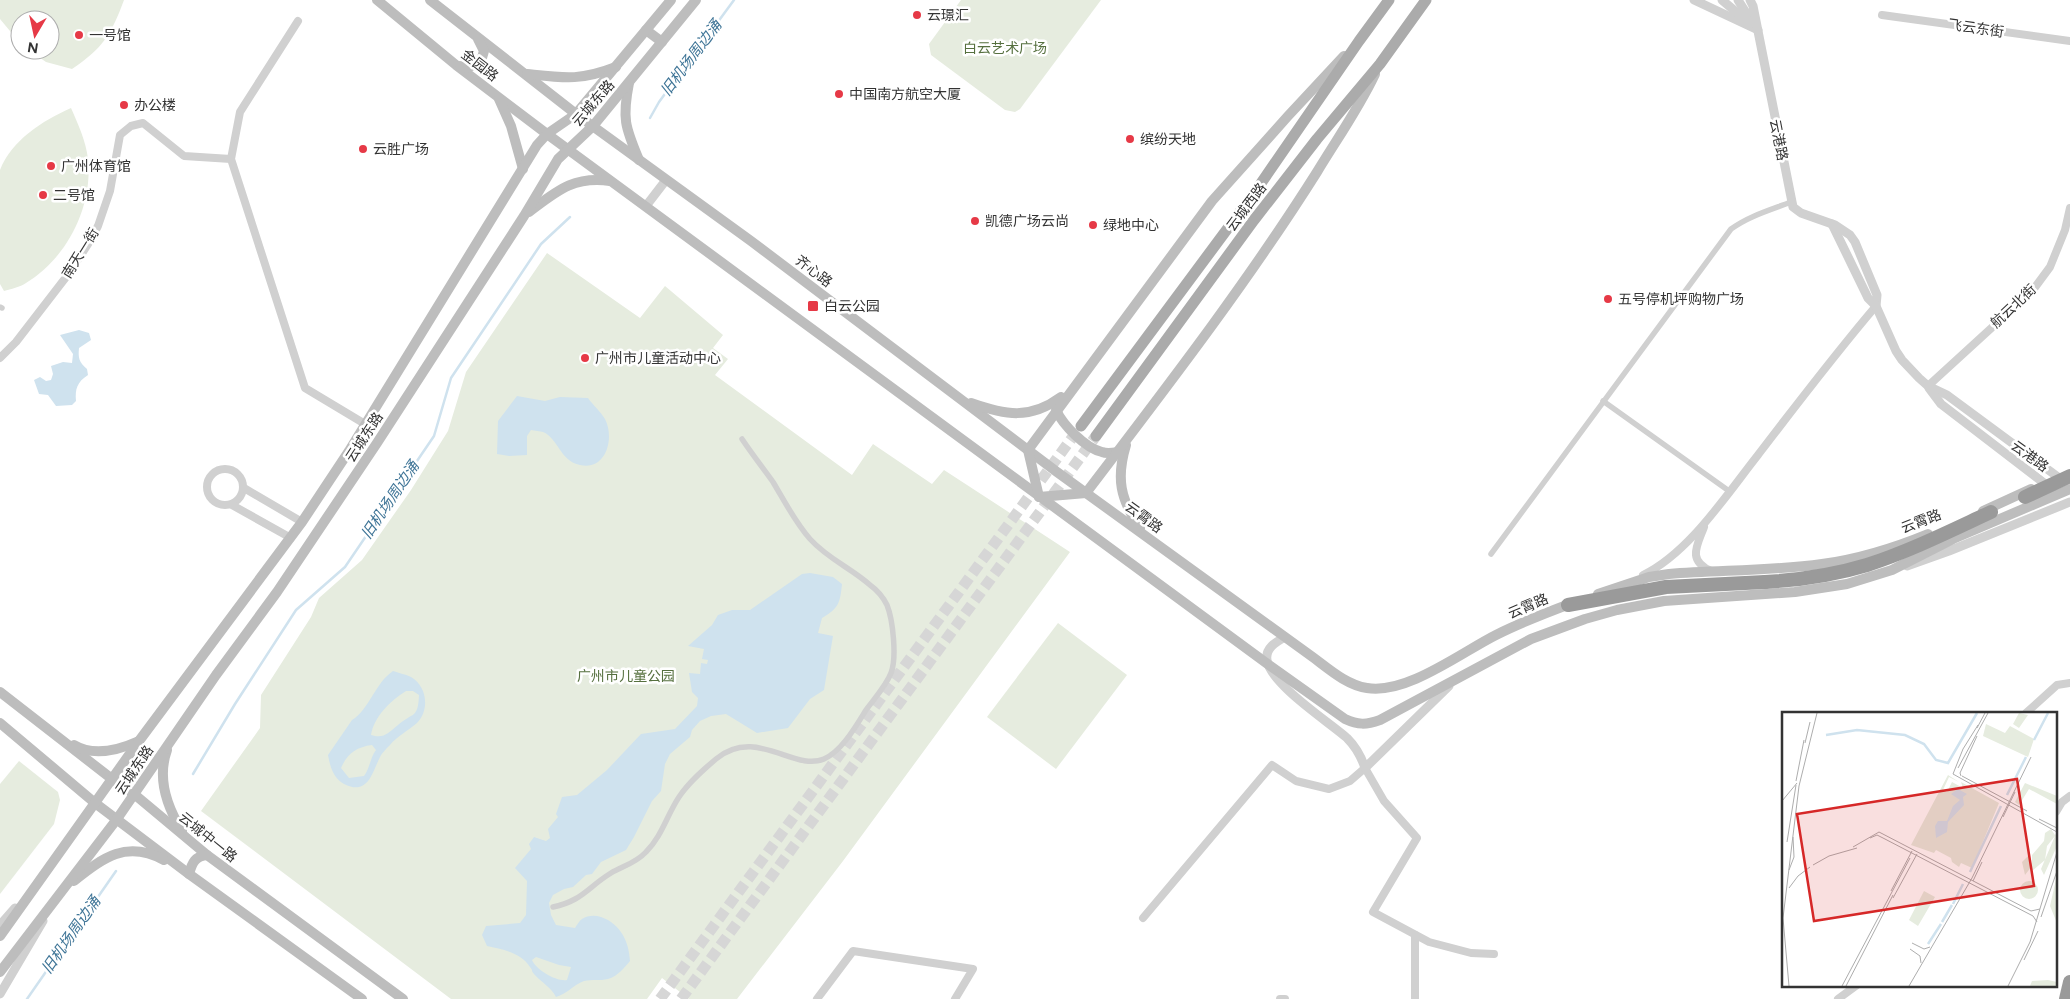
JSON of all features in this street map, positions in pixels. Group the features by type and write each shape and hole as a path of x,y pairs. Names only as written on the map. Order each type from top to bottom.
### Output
{"highway":[{"path":"2025,497 2064,477"},
{"path":"1568,605 1666,587 1765,582 1813,577 1868,564 1909,549 1991,512"},
{"path":"2066,999 2070,982"}],"main road":[{"name":"金园路","path":"377,0 456,65 567,148"},
{"name":"金园路","path":"430,0 576,114"},
{"name":"云城东路","path":"0,936 139,741 302,522 365,424 537,145 547,134 576,114 671,0"},
{"name":"云城东路","path":"0,972 117,819 330,515 524,216 553,166 567,148 593,126 696,0"},
{"name":"云城西路","path":"1082,426 1257,189 1389,0"},
{"name":"云城西路","path":"1096,436 1254,220 1317,139 1380,64 1426,0"},
{"path":"646,30 662,42"},
{"path":"456,65 467,68 481,61 484,51 482,44 475,34"},
{"path":"1038,497 1028,450 1056,410 1218,195 1288,116 1359,41"},
{"path":"1038,497 1086,492 1118,452 1285,223 1359,105 1380,64"},
{"path":"526,74 569,78 586,77 617,67"},
{"path":"630,81 625,104 625,122 640,161"},
{"path":"498,96 511,126 523,169"},
{"name":"齐心路","path":"576,114 751,240 1057,472"},
{"path":"567,148 1269,666 1344,720 1357,724 1367,724 1380,720 1531,639 1617,610 1689,598 1795,592 1847,584 1892,570 1953,540 2070,489"},
{"path":"524,216 562,187 588,180 613,182"},
{"path":"963,400 994,411 1010,414 1028,413 1046,408 1070,391"},
{"path":"1056,410 1070,430 1096,450 1118,452"},
{"path":"1128,439 1120,472 1123,496 1141,531 1159,545"},
{"name":"云霄路","path":"1057,472 1352,684 1382,689 1413,680 1497,634 1550,611 1605,592 1656,576 1796,567 1865,556 1939,530 2044,483 2064,477 2070,470"},
{"name":"云城中一路","path":"0,692 134,794 207,855 403,999"},
{"path":"0,723 95,803 189,874 362,999"},
{"path":"58,736 80,749 98,752 119,748 139,741"},
{"path":"171,740 164,766 166,799 172,814 187,838"},
{"path":"59,894 101,859 124,851 149,854 189,874"},
{"path":"189,874 194,861 201,856 207,855"}],"street":[{"path":"1694,0 1758,30"},
{"path":"1722,0 1758,30"},
{"path":"1738,0 1758,30"},
{"name":"云港路","path":"1750,0 1758,30 1791,202 1796,210 1801,213 1832,224 1868,298 1876,306 1889,337 1902,360 1928,386 1941,404 2044,483"},
{"name":"飞云东街","path":"1882,15 2070,41"},
{"path":"298,21 240,112 231,159 305,388 365,424"},
{"name":"南天一街","path":"0,358 16,342 70,272 90,241 98,226 110,190 120,136 131,126 143,124 184,156 231,159"},
{"path":"646,206 666,180"},
{"path":"1491,554 1731,229 1749,218 1791,202"},
{"name":"航云北街","path":"1928,386 2033,290 2050,268 2065,230 2070,208"},
{"path":"1605,592 1663,564 1705,523 1834,356 1876,306"},
{"name":"云港路","path":"1928,386 1947,395 2064,477"},
{"path":"1603,401 1729,491"},
{"path":"553,907 584,896 611,873 646,853 657,839 679,797 691,782 719,757 734,750 750,747 763,748 800,760 810,761 818,761 831,755 864,714 891,674 894,664 892,628 890,615 882,598 869,584 832,559 811,540 742,439"},
{"path":"232,504 240,498 244,488 241,478 233,471 222,469 210,477 207,487 210,497 218,504 232,504 291,538"},
{"path":"244,488 302,522"},
{"path":"1892,570 1949,552 2070,502"},
{"path":"1705,523 1694,552 1698,562 1713,572"},
{"path":"1865,556 1873,561 1875,566 1872,577"},
{"path":"1285,637 1272,645 1268,651 1266,658 1269,666 1283,685 1348,739 1362,756 1365,768 1384,801 1417,838 1373,912 1430,942 1471,953 1494,954"},
{"path":"1144,918 1272,765 1296,781 1329,790 1350,781 1454,681"},
{"path":"2027,712 2056,685 2070,683"},
{"path":"2058,809 2062,802 2070,796"},
{"name":"云城东路","path":"0,925 39,882"},
{"name":"云城东路","path":"0,994 59,894"},
{"path":"1415,934 1415,999"},
{"path":"817,999 853,951 973,969 955,999"},
{"path":"1838,999 1856,986"},
{"path":"1280,999 1285,999"}],"green space":[{"name":"一号馆","path":"0,0 124,0 115,23 105,40 72,69 43,60 60,60 60,10 10,10 10,31 0,19"},
{"name":"白云艺术广场","path":"961,0 1101,0 1020,109 1015,112 1005,110 931,55 929,44"},
{"name":"二号馆","path":"71,108 84,139 88,159 86,195 81,213 74,230 54,260 26,283 4,291 0,284 0,170 12,149 29,133 49,119"},
{"name":"广州市儿童公园","path":"547,253 640,318 665,286 723,335 713,348 728,359 715,375 852,475 873,444 932,484 944,470 1070,552 843,861 737,999 689,999 662,978 647,999 451,999 201,811 260,728 261,695 311,617 319,598 362,560 411,490 448,431 466,372"},
{"path":"1058,623 1127,675 1056,769 987,717"},
{"path":"19,761 58,792 60,800 54,824 0,894 0,784"}],"water":[{"path":"79,330 89,333 91,340 79,348 80,360 87,369 88,375 81,380 76,393 76,401 72,405 56,406 48,395 39,394 34,380 40,377 46,381 51,380 53,374 51,366 63,362 72,363 73,354 60,335"},
{"path":"517,396 545,401 560,397 588,398 603,416 608,427 608,443 602,458 589,466 573,463 548,435 531,430 527,436 527,455 509,456 497,454 498,421"},
{"path":"810,573 833,577 842,584 838,604 822,618 818,633 833,636 824,690 810,699 788,728 757,733 726,714 711,716 700,721 692,730 690,737 670,754 665,764 661,791 652,801 626,850 601,862 592,874 586,875 573,887 553,895 549,903 551,915 556,925 575,928 582,919 594,916 601,917 614,924 623,934 628,947 630,961 612,978 584,981 556,997 522,958 505,950 487,946 482,935 486,926 520,923 526,915 527,881 515,868 531,849 529,844 534,837 546,841 550,838 548,829 558,817 556,814 562,797 577,795 607,770 641,734 675,729 697,706 698,698 692,692 689,673 700,674 701,663 707,664 708,660 702,659 704,649 688,646 712,625 718,615 732,610 750,610 802,574","holes":["536,957 571,967 567,980 558,979 547,974 538,968 532,960"]},
{"path":"393,671 409,676 416,681 421,686 425,698 424,712 417,723 383,752 368,781 359,787 352,787 344,784 337,778 331,767 328,755 352,720 363,710 387,676","holes":["406,691 413,691 419,695 416,712 386,734 379,736 371,735 379,716 394,700","372,745 376,750 364,776 349,778 341,768 346,759 357,749"]}],"waterway":[{"name":"旧机场周边涌","path":"650,118 659,102 734,0"},
{"name":"旧机场周边涌","path":"193,774 235,704 296,610 345,567 434,436 451,378 541,244 570,217"},
{"name":"旧机场周边涌","path":"27,999 116,871"}],"tunnel":[{"path":"660,999 1080,427"},
{"path":"681,999 1096,436"}],"place":[{"name":"云璟汇","path":"917,15"},
{"name":"一号馆","path":"79,35"},
{"name":"中国南方航空大厦","path":"839,94"},
{"name":"办公楼","path":"124,105"},
{"name":"缤纷天地","path":"1130,139"},
{"name":"云胜广场","path":"363,149"},
{"name":"广州体育馆","path":"51,166"},
{"name":"二号馆","path":"43,195"},
{"name":"凯德广场云尚","path":"975,221"},
{"name":"绿地中心","path":"1093,225"},
{"name":"五号停机坪购物广场","path":"1608,299"},
{"name":"白云公园","path":"813,306"},
{"name":"广州市儿童活动中心","path":"585,358"}]}
